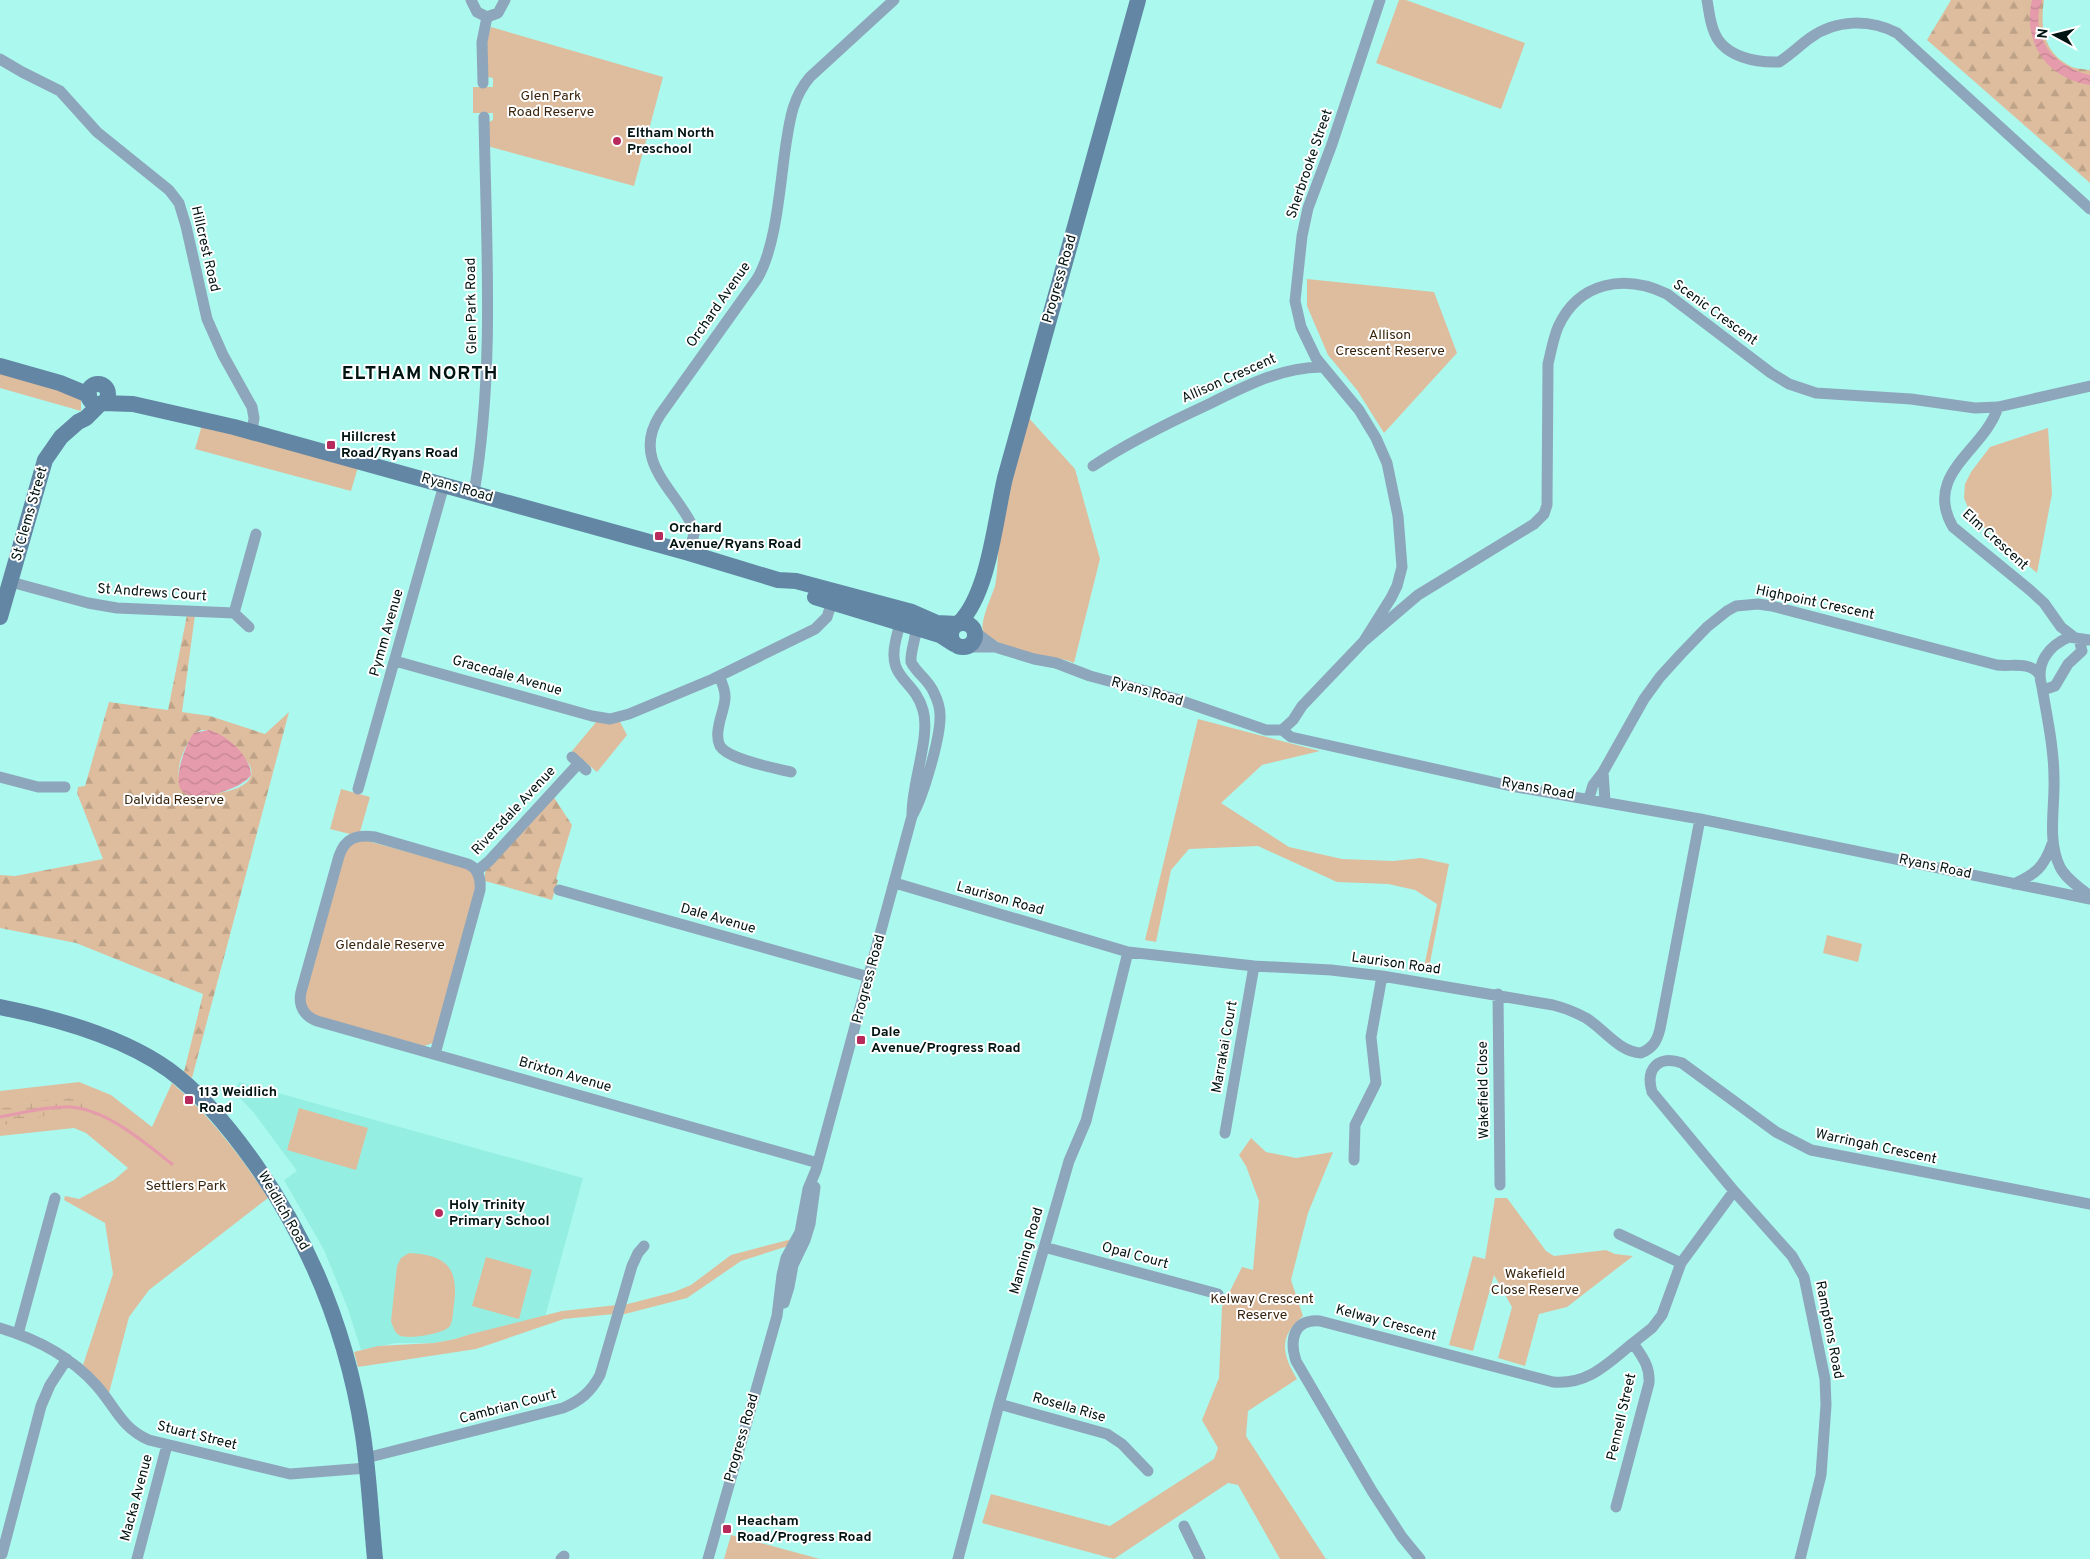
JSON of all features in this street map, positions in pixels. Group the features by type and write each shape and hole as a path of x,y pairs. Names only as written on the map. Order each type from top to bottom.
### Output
{"street":[{"path":"471,0 477,12 487,17 498,13 505,0"},
{"name":"Orchard Avenue","path":"689,553 694,530 652,462 649,446 652,429 660,415 758,279 766,263 772,237 790,119 799,90 810,77 894,0"},
{"name":"Progress Road","path":"974,632 987,590 989,559 1004,478 1138,0"},
{"name":"Sherbrooke Street","path":"1322,366 1305,336 1295,301 1302,236 1308,208 1332,144 1380,0"},
{"path":"1707,0 1715,35 1727,49 1756,60 1779,62 1812,37 1841,25 1863,23 1882,26 1897,34 2090,209"},
{"path":"483,83 482,42 487,17"},
{"name":"Hillcrest Road","path":"0,59 60,91 97,132 168,190 179,202 207,319 223,355 252,407 254,418 252,432"},
{"name":"Glen Park Road","path":"474,493 484,417 488,348 484,117"},
{"name":"Scenic Crescent","path":"1364,640 1418,595 1534,524 1544,514 1547,505 1548,364 1552,346 1558,327 1566,314 1577,302 1599,286 1630,283 1650,286 1667,294 1771,373 1802,390 1831,395 1911,399 1975,408 1998,407 2090,386"},
{"name":"Ryans Road","path":"0,366 97,395 252,432 474,493 778,580 796,581 834,597 906,618 937,623 958,623"},
{"path":"1282,730 1364,640 1391,598 1400,577 1402,555 1391,475 1376,438 1347,395 1322,366"},
{"name":"Allison Crescent","path":"1093,466 1167,423 1264,378 1299,368 1322,366"},
{"name":"St Clems Street","path":"0,617 45,460 54,445 78,422 97,395"},
{"name":"Elm Crescent","path":"1998,407 1988,427 1953,471 1945,494 1949,520 1953,527 2031,592 2061,627 2081,639"},
{"name":"Pymm Avenue","path":"358,789 444,485"},
{"path":"249,627 234,613 256,534"},
{"name":"Progress Road","path":"958,623 973,606 989,559"},
{"name":"St Andrews Court","path":"11,582 88,603 117,608 234,613"},
{"path":"791,772 732,756 721,747 717,734 726,693 719,676 818,626 827,617 834,597"},
{"name":"Highpoint Crescent","path":"1589,798 1593,785 1603,772 1644,699 1660,678 1707,627 1736,606 1758,604 1772,606 1997,665 2028,666 2039,674"},
{"path":"2048,610 2054,636 2052,649"},
{"name":"Ryans Road","path":"906,618 917,628 940,635 960,646 995,647 1034,659 1056,663 1096,678 1176,699 1266,730 1282,730 1291,737 1511,786 1589,798 1700,819 2014,884 2090,897"},
{"name":"Progress Road","path":"708,1559 777,1316 786,1258 802,1227 808,1189 817,1166 912,816 913,795 925,719 920,702 900,676 893,662 894,646 906,618"},
{"path":"958,623 969,624 974,632 974,640 960,646 950,634 953,627 958,623"},
{"name":"Progress Road","path":"912,816 921,798 938,736 940,715 937,699 930,684 911,662 911,649 917,628"},
{"name":"Ryans Road","path":"974,632 995,647"},
{"path":"2050,730 2055,686 2068,664 2086,649 2081,639 2064,639 2043,658 2039,674 2050,730 2054,778 2053,842 2057,861 2064,874 2090,897"},
{"name":"Highpoint Crescent","path":"2009,666 2043,658"},
{"name":"Gracedale Avenue","path":"394,661 592,716 612,719 629,714 719,676"},
{"path":"2042,687 2046,689 2055,686"},
{"name":"Riversdale Avenue","path":"435,1054 480,890 481,882 477,871 579,764"},
{"path":"1603,772 1605,801"},
{"path":"0,777 38,787 65,787"},
{"name":"Laurison Road","path":"895,883 1128,952 1254,966 1331,970 1382,976 1498,994 1571,1010 1587,1019 1626,1050 1633,1053 1641,1053 1652,1046 1657,1039 1660,1029 1700,819"},
{"name":"Brixton Avenue","path":"477,871 468,864 375,838 362,836 352,838 344,845 339,856 301,992 300,1001 305,1014 317,1021 817,1166"},
{"path":"2014,884 2031,876 2038,870 2048,858 2053,842"},
{"name":"Dale Avenue","path":"559,890 869,977"},
{"name":"Manning Road","path":"958,1559 999,1404 1069,1161 1086,1121 1128,952"},
{"name":"Marrakai Court","path":"1225,1133 1254,966"},
{"path":"1354,1160 1354,1125 1376,1083 1371,1036 1382,976"},
{"name":"Wakefield Close","path":"1498,994 1500,1185"},
{"name":"Weidlich Road","path":"0,1007 87,1032 133,1050 168,1070 198,1096 236,1138 263,1176 286,1212 325,1293 342,1339 354,1383 366,1463 376,1559"},
{"name":"Warringah Crescent","path":"1653,1069 1667,1060 1682,1063 1776,1132 1811,1150 2090,1204"},
{"name":"Ramptons Road","path":"1653,1069 1650,1077 1652,1092 1734,1191 1792,1256 1806,1285 1825,1379 1826,1404 1821,1475 1800,1559"},
{"path":"1632,1344 1652,1328 1662,1315 1681,1263 1734,1191"},
{"path":"18,1334 55,1198"},
{"path":"1619,1234 1681,1263"},
{"name":"Cambrian Court","path":"366,1463 554,1411 578,1401 591,1390 600,1375 632,1266 638,1253 644,1246"},
{"name":"Opal Court","path":"1044,1248 1218,1294"},
{"name":"Kelway Crescent","path":"1420,1559 1402,1537 1372,1491 1296,1361 1292,1340 1301,1326 1308,1321 1320,1321 1553,1382 1566,1383 1576,1382 1596,1372 1632,1344"},
{"name":"Stuart Street","path":"0,1328 50,1348 67,1359 96,1385 121,1420 132,1431 149,1440 290,1474 366,1463"},
{"name":"Pennell Street","path":"1616,1507 1649,1383 1646,1361 1632,1344"},
{"path":"4,1555 41,1406 50,1385 67,1359"},
{"name":"Rosella Rise","path":"999,1404 1107,1434 1122,1444 1148,1471"},
{"name":"Macka Avenue","path":"137,1559 167,1445"},
{"path":"1184,1526 1200,1559"}],"shaded area":[{"name":"Holy Trinity Primary School","path":"239,1082 583,1178 545,1317 434,1343 396,1343 361,1350 348,1309 324,1250 284,1180 297,1171 254,1113 235,1093"}],"green space":[{"path":"1399,0 1406,0 1525,43 1501,109 1376,63"},
{"path":"1951,0 2044,0 2043,29 2045,38 2054,54 2070,66 2090,70 2090,183 1927,40"},
{"name":"Glen Park Road Reserve","path":"491,27 663,77 634,186 487,146 489,122 493,120 493,113 473,113 473,87 493,87 493,78 488,77 486,42"},
{"name":"Allison Crescent Reserve","path":"1307,279 1434,292 1457,353 1384,433 1357,390 1328,355 1307,306"},
{"path":"0,372 70,392 81,399 81,411 0,388"},
{"path":"1027,416 1075,469 1100,559 1074,663 1016,650 988,636 984,633 983,629 984,617 997,576 1004,512"},
{"path":"202,425 358,467 351,491 195,449"},
{"path":"2048,428 2052,494 2037,573 1972,517 1964,498 1965,484 1971,472 1990,447"},
{"name":"Dalvida Reserve","path":"187,615 195,615 182,712 210,716 265,734 289,712 192,1078 184,1072 203,994 76,943 0,928 0,875 15,876 103,859 77,793 78,787 85,786 109,702 168,710","holes":["208,730 245,758 251,769 251,777 237,788 226,791 202,794 185,793 179,778 181,758 192,737 197,732"]},
{"path":"1198,719 1320,751 1262,765 1221,803 1289,847 1342,859 1393,861 1421,858 1449,864 1428,973 1423,972 1437,904 1415,890 1388,884 1337,882 1258,846 1189,849 1171,870 1156,942 1145,940"},
{"path":"597,721 620,722 627,735 597,772 572,751"},
{"path":"341,789 370,797 360,832 350,834 330,829"},
{"path":"553,796 572,825 556,879 558,880 552,900 485,881 487,868"},
{"name":"Glendale Reserve","path":"364,840 470,869 477,882 433,1043 424,1046 317,1017 306,1008 304,999 343,855 349,844"},
{"path":"1827,935 1862,944 1858,962 1823,953"},
{"name":"Settlers Park","path":"79,1082 111,1095 152,1127 172,1083 224,1137 268,1198 149,1290 129,1317 109,1393 83,1365 113,1274 105,1223 64,1200 65,1196 79,1199 114,1180 128,1168 86,1133 74,1128 0,1136 0,1091"},
{"path":"73,1098 91,1104 105,1117 67,1112 54,1113 8,1125 0,1125 0,1109 28,1102"},
{"path":"299,1108 368,1128 356,1170 287,1150"},
{"name":"Kelway Crescent Reserve","path":"1251,1138 1266,1152 1296,1158 1333,1152 1308,1213 1291,1280 1303,1316 1289,1331 1285,1346 1288,1362 1297,1379 1248,1411 1246,1436 1326,1559 1280,1559 1238,1485 1228,1483 1114,1559 982,1523 991,1494 1110,1526 1214,1459 1218,1448 1202,1420 1219,1378 1222,1307 1242,1267 1253,1270 1259,1201 1246,1166 1239,1155"},
{"name":"Wakefield Close Reserve","path":"1495,1198 1507,1198 1546,1251 1554,1256 1606,1250 1615,1254 1633,1256 1567,1307 1539,1314 1525,1366 1498,1358 1512,1307 1494,1275 1473,1351 1449,1345 1473,1256 1485,1259"},
{"path":"792,1239 788,1246 741,1261 687,1298 621,1315 624,1305 674,1292 691,1285 731,1255"},
{"path":"409,1253 432,1256 447,1265 451,1272 455,1291 452,1318 447,1329 427,1335 405,1337 399,1335 393,1328 391,1321 397,1266 401,1258"},
{"path":"486,1257 532,1270 519,1319 472,1306"},
{"path":"617,1305 614,1314 564,1319 476,1349 358,1367 354,1352 378,1346 434,1343 562,1311"},
{"path":"731,1535 820,1559 724,1559"}],"water":[{"path":"2032,0 2042,0 2039,26 2042,38 2048,48 2056,58 2066,65 2090,75 2090,85 2061,75 2050,67 2041,56 2031,30"},
{"path":"208,730 222,736 236,746 247,760 251,775 239,785 229,790 207,795 188,795 179,786 181,761 187,744 194,733"}],"waterway":[{"path":"0,1117 52,1108 69,1107 83,1109 96,1113 124,1128 172,1164"}],"place":[{"name":"Eltham North Preschool","path":"617,141"},
{"name":"Hillcrest Road/Ryans Road","path":"331,445"},
{"name":"Orchard Avenue/Ryans Road","path":"659,536"},
{"name":"Dale Avenue/Progress Road","path":"861,1040"},
{"name":"113 Weidlich Road","path":"189,1100"},
{"name":"Holy Trinity Primary School","path":"439,1213"},
{"name":"Heacham Road/Progress Road","path":"727,1529"}],"district":[{"name":"ELTHAM NORTH","path":"420,374"}]}
